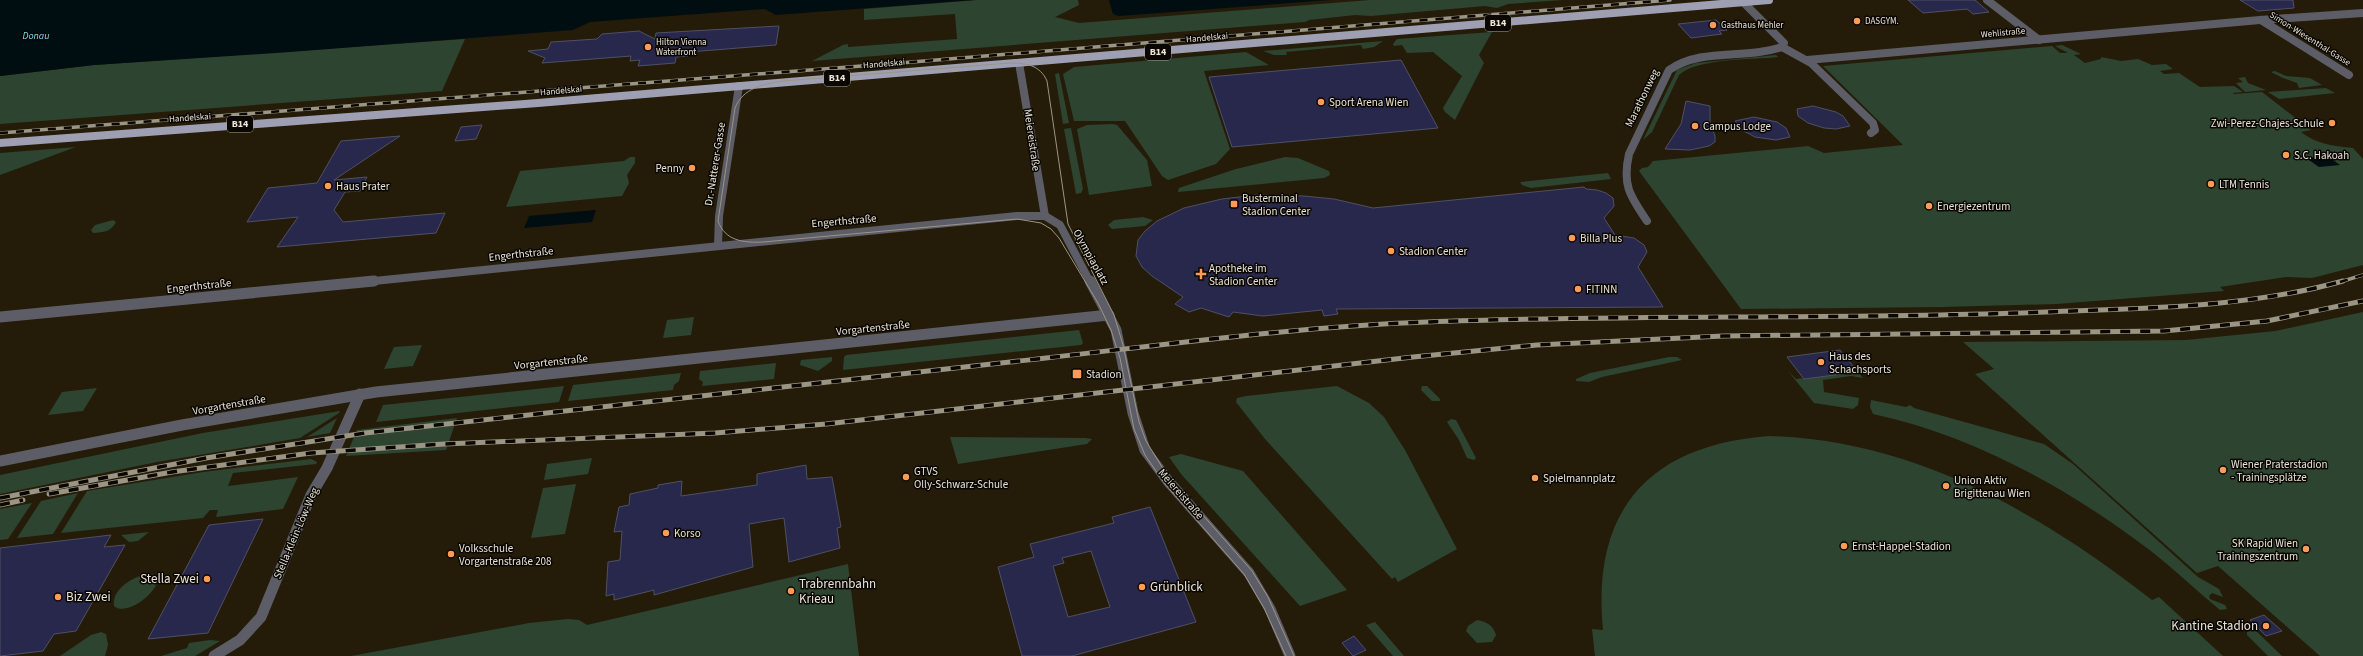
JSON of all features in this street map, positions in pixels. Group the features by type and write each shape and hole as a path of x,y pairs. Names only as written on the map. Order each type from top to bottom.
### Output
{"main road":[{"name":"Handelskai","path":"0,143 538,103 1769,0"}],"street":[{"path":"1987,0 2039,40"},
{"path":"1743,2 1784,43 1782,47 1807,60 1873,123 1875,130 1871,133"},
{"name":"Wehlistraße","path":"2303,17 2363,8"},
{"name":"Wehlistraße","path":"1807,60 2260,20 2363,13"},
{"name":"Simon-Wiesenthal-Gasse","path":"2260,20 2349,75"},
{"name":"Marathonweg","path":"1647,221 1626,191 1626,164 1629,154 1669,70 1679,61 1695,58 1766,52 1782,47"},
{"name":"Meiereistraße","path":"1019,63 1045,216"},
{"name":"Dr.-Natterer-Gasse","path":"718,246 719,216 739,86"},
{"name":"Engerthstraße","path":"0,317 1008,217 1045,216"},
{"name":"Olympiaplatz","path":"1045,216 1060,225 1109,315"},
{"name":"Meiereistraße","path":"1109,315 1116,330 1133,413 1145,450 1168,481 1249,573 1270,609 1290,656"},
{"name":"Vorgartenstraße","path":"0,461 182,425 360,394 1109,315"},
{"name":"Stella-Klein-Löw-Weg","path":"214,656 242,640 253,630 261,617 312,495 327,468 360,394"}],"green space":[{"path":"977,0 1078,0 1079,5 1055,17 1079,23 1370,0 1563,0 1508,4 1497,8 1485,6 1371,16 1355,15 1309,20 1305,22 812,61 843,45 848,44 848,47 957,39 955,14 864,20 864,9"},
{"path":"1492,32 1479,55 1484,63 1455,120 1445,112 1443,108 1462,76 1433,52 1407,53 1402,45 1394,46 1393,44 1397,39"},
{"path":"465,39 442,91 0,124 0,76 94,65"},
{"path":"1383,41 1374,47 1363,49 1361,45 1286,52 1287,55 1274,55 1263,51"},
{"path":"2062,45 2081,54 2074,55 2085,63 2101,59 2101,57 2121,61 2138,59 2152,65 2166,64 2173,69 2160,71 2164,74 2179,73 2200,87 2234,86 2243,92 2233,93 2234,94 2262,92 2311,130 2301,132 2307,136 2325,144 2353,148 2363,159 2363,265 2312,278 2286,277 2220,287 2224,291 2056,304 1741,309 1639,171 1642,168 1648,167 1653,161 1808,146 1824,153 1903,145 1823,66 2052,46 2060,53 2068,53 2055,46"},
{"path":"1246,52 1269,65 1204,71 1230,149 1216,164 1168,180 1162,176 1125,121 1074,121 1063,74 1074,67"},
{"path":"1776,55 1778,57 1726,61 1698,65 1687,69 1679,75 1652,132 1643,140 1677,70 1696,63"},
{"path":"2275,71 2286,76 2310,78 2322,85 2299,88 2297,83 2271,72"},
{"path":"1059,73 1069,123 1063,124 1055,74"},
{"path":"2245,77 2248,83 2266,90 2245,92 2236,83 2243,82 2238,78"},
{"path":"2326,88 2335,93 2279,99 2268,92"},
{"path":"1087,125 1117,125 1147,160 1152,186 1089,195 1077,129"},
{"path":"1071,128 1083,189 1081,193 1076,194 1064,129"},
{"path":"76,147 0,175 0,153"},
{"path":"630,157 635,157 635,163 627,175 629,183 622,196 506,207 520,171 624,161"},
{"path":"1285,157 1298,158 1329,171 1330,175 1324,178 1178,192 1179,188 1236,169"},
{"path":"1608,173 1611,179 1531,188 1522,185 1520,182"},
{"path":"1143,217 1153,220 1145,226 1112,229 1108,225 1114,220"},
{"path":"113,220 116,222 112,228 107,231 93,233 91,230 95,225"},
{"name":"Wiener Praterstadion - Trainingsplätze","path":"2363,312 2363,656 2320,656 2218,566 2197,573 1975,374 1994,369 1963,342 2186,340 2275,331"},
{"path":"694,317 691,335 663,338 667,320"},
{"path":"1079,330 1083,343 1081,345 843,370 844,357 846,355"},
{"path":"422,345 413,366 384,369 394,347"},
{"path":"832,357 832,361 818,371 800,365 801,360"},
{"path":"1669,357 1677,357 1682,360 1602,377 1589,382 1576,381 1576,379 1590,373"},
{"path":"776,363 774,379 702,386 703,382 699,379 700,371"},
{"path":"1788,371 1796,379 1858,372 1863,378 1851,376 1823,380 1824,392 1859,398 1858,405 1853,409 1814,403"},
{"path":"681,373 679,381 674,385 673,390 568,401 573,385"},
{"path":"564,386 559,402 376,422 383,405"},
{"path":"1337,386 1369,403 1384,417 1405,450 1457,549 1398,582 1395,577 1392,579 1265,439 1236,402 1237,398 1246,396"},
{"path":"1422,386 1427,386 1440,399 1440,401 1432,401 1421,390"},
{"path":"97,388 83,411 48,415 62,392"},
{"path":"1871,400 1906,407 1910,405 1914,408 2044,444 2073,464 2198,577 2219,589 2223,597 2212,593 2209,596 2210,599 2225,605 2227,609 2220,610 2151,551 2120,528 2054,486 1984,451 1948,436 1873,414 1870,407"},
{"path":"340,411 300,438 157,462 0,494 0,475 203,433"},
{"path":"337,418 330,433 307,437"},
{"path":"457,418 446,450 346,456 357,430"},
{"path":"1451,419 1456,420 1476,458 1474,460 1467,458 1459,440 1447,422"},
{"name":"Ernst-Happel-Stadion","path":"1769,436 1823,441 1875,451 1925,467 1973,487 2020,511 2065,538 2152,600 2159,597 2223,656 1595,656 1592,629 1603,630 1602,588 1607,550 1619,518 1636,491 1661,470 1691,453 1727,442"},
{"path":"950,437 1092,439 1087,444 958,464"},
{"path":"1181,454 1243,471 1347,590 1300,606 1181,474 1169,457"},
{"path":"592,458 588,474 544,480 547,464"},
{"path":"311,459 317,462 316,464 233,473 228,486 298,477 283,509 216,517 218,510 210,510 203,518 61,533 87,491 203,472"},
{"path":"576,484 565,534 531,538 543,488"},
{"path":"78,493 53,534 17,538 41,501"},
{"path":"32,503 8,539 0,540 0,509"},
{"path":"149,532 138,541 129,542 121,535"},
{"name":"Trabrennbahn Krieau","path":"848,564 859,656 351,656 529,623 568,619 579,620 587,625"},
{"path":"149,574 155,575 158,579 156,585 147,597 133,606 126,608 119,609 114,606 116,594 125,584 137,577"},
{"path":"1477,620 1491,626 1496,635 1492,642 1477,643 1466,631 1468,626"},
{"path":"1375,622 1404,656 1393,656 1366,625"},
{"path":"2255,630 2282,656 2268,656 2247,635 2247,632"},
{"path":"101,632 106,634 108,645 105,656 60,656 91,635"},
{"path":"210,640 220,641 195,656 161,656 187,648 189,643"}],"water":[{"name":"Donau","path":"0,0 974,0 776,15 765,9 590,22 573,30 290,52 94,65 0,76"},
{"path":"1109,0 1330,0 1119,16 1113,14"},
{"path":"2327,156 2340,165 2319,167 2306,158"},
{"path":"596,210 592,222 524,228 529,216"}],"building":[{"path":"1908,0 1975,0 1989,12 1973,14 1967,9 1923,13"},
{"path":"2240,0 2293,0 2294,8 2258,11"},
{"name":"Gasthaus Mehler","path":"1716,20 1727,30 1719,31 1722,34 1691,38 1678,24"},
{"name":"Hilton Vienna Waterfront","path":"779,26 776,45 689,52 688,56 676,57 675,63 638,66 640,60 630,61 631,56 542,63 545,58 528,51 548,49 551,42 597,39 602,34 639,31 655,39 656,33"},
{"name":"Sport Arena Wien","path":"1401,60 1438,128 1232,147 1209,77"},
{"name":"Campus Lodge","path":"1686,101 1710,106 1710,123 1715,136 1715,142 1709,146 1690,150 1665,149 1681,124"},
{"name":"Campus Lodge","path":"1813,106 1836,112 1843,116 1850,126 1836,129 1824,128 1808,123 1798,116 1797,109"},
{"name":"Campus Lodge","path":"1754,117 1777,122 1786,128 1790,137 1776,140 1755,137 1742,130 1735,121"},
{"path":"482,125 476,139 455,141 461,127"},
{"name":"Haus Prater","path":"400,136 334,180 367,177 360,191 345,192 334,210 343,222 445,213 436,233 277,247 298,217 247,222 268,188 317,183 341,141"},
{"name":"Stadion Center","path":"1584,187 1586,189 1606,193 1613,198 1614,206 1604,218 1615,235 1634,238 1644,245 1647,252 1638,267 1663,307 1336,309 1338,314 1324,316 1322,310 1263,316 1233,312 1229,317 1201,308 1189,312 1175,304 1183,297 1152,276 1142,267 1136,256 1138,240 1145,231 1157,221 1184,208 1222,199 1256,195 1304,196 1334,199 1373,208"},
{"name":"Haus des Schachsports","path":"1840,350 1858,372 1804,379 1787,357"},
{"name":"Korso","path":"806,465 807,479 832,477 841,527 837,528 840,548 789,562 784,518 749,524 753,567 654,595 654,590 614,600 614,594 606,596 608,562 620,560 622,531 614,532 619,507 629,505 630,494 658,488 658,485 682,481 681,496 757,485 757,474"},
{"name":"Grünblick","path":"1150,507 1196,622 1072,656 1022,656 998,567 1034,557 1030,544 1114,523 1112,517","holes":["1091,551 1110,607 1068,617 1053,566 1064,563 1062,558"]},
{"name":"Stella Zwei","path":"263,519 208,633 148,639 209,525"},
{"name":"Biz Zwei","path":"111,535 104,547 125,545 76,631 54,634 43,651 0,656 0,548"},
{"name":"Kantine Stadion","path":"2264,615 2282,631 2266,636 2250,620"},
{"path":"1354,636 1366,650 1353,656 1342,643"}],"tram line":[{"path":"1286,656 1264,608 1244,574 1165,484 1145,455 1134,429 1120,358 1111,330 1098,303 1059,238 1051,229 1041,223 1017,219 763,242 742,241 730,237 721,228 718,221 735,108 748,91 754,88 783,81 1010,63 1027,64 1041,71 1047,81 1068,224 1114,315 1123,345 1139,422 1146,441 1165,472 1252,571 1268,597 1294,656"}],"railway":[{"path":"0,133 900,63 1670,0"},
{"path":"2340,282 2363,275"},
{"path":"0,498 206,458 365,433 1218,338 1323,328 1427,322 1582,318 1891,316 2158,308 2233,302 2270,297 2343,281"},
{"path":"49,494 172,472 311,453 444,444 715,433 826,424 1413,357 1537,345 1723,336 2164,331 2267,321 2363,301"},
{"path":"0,505 23,500"}],"place":[{"name":"DASGYM.","path":"1857,21"},
{"name":"Gasthaus Mehler","path":"1713,25"},
{"name":"Hilton Vienna Waterfront","path":"648,47"},
{"name":"Sport Arena Wien","path":"1321,102"},
{"name":"Zwi-Perez-Chajes-Schule","path":"2332,123"},
{"name":"Campus Lodge","path":"1695,126"},
{"name":"S.C. Hakoah","path":"2286,155"},
{"name":"Penny","path":"692,168"},
{"name":"LTM Tennis","path":"2211,184"},
{"name":"Haus Prater","path":"328,186"},
{"name":"Busterminal Stadion Center","path":"1234,204"},
{"name":"Energiezentrum","path":"1929,206"},
{"name":"Billa Plus","path":"1572,238"},
{"name":"Stadion Center","path":"1391,251"},
{"name":"Apotheke im Stadion Center","path":"1201,274"},
{"name":"FITINN","path":"1578,289"},
{"name":"Haus des Schachsports","path":"1821,362"},
{"name":"Stadion","path":"1077,374"},
{"name":"Wiener Praterstadion - Trainingsplätze","path":"2223,470"},
{"name":"GTVS Olly-Schwarz-Schule","path":"906,477"},
{"name":"Spielmannplatz","path":"1535,478"},
{"name":"Union Aktiv Brigittenau Wien","path":"1946,486"},
{"name":"Korso","path":"666,533"},
{"name":"Ernst-Happel-Stadion","path":"1844,546"},
{"name":"SK Rapid Wien Trainingszentrum","path":"2306,549"},
{"name":"Volksschule Vorgartenstraße 208","path":"451,554"},
{"name":"Stella Zwei","path":"207,579"},
{"name":"Grünblick","path":"1142,587"},
{"name":"Trabrennbahn Krieau","path":"791,591"},
{"name":"Biz Zwei","path":"58,597"},
{"name":"Kantine Stadion","path":"2266,626"}]}
